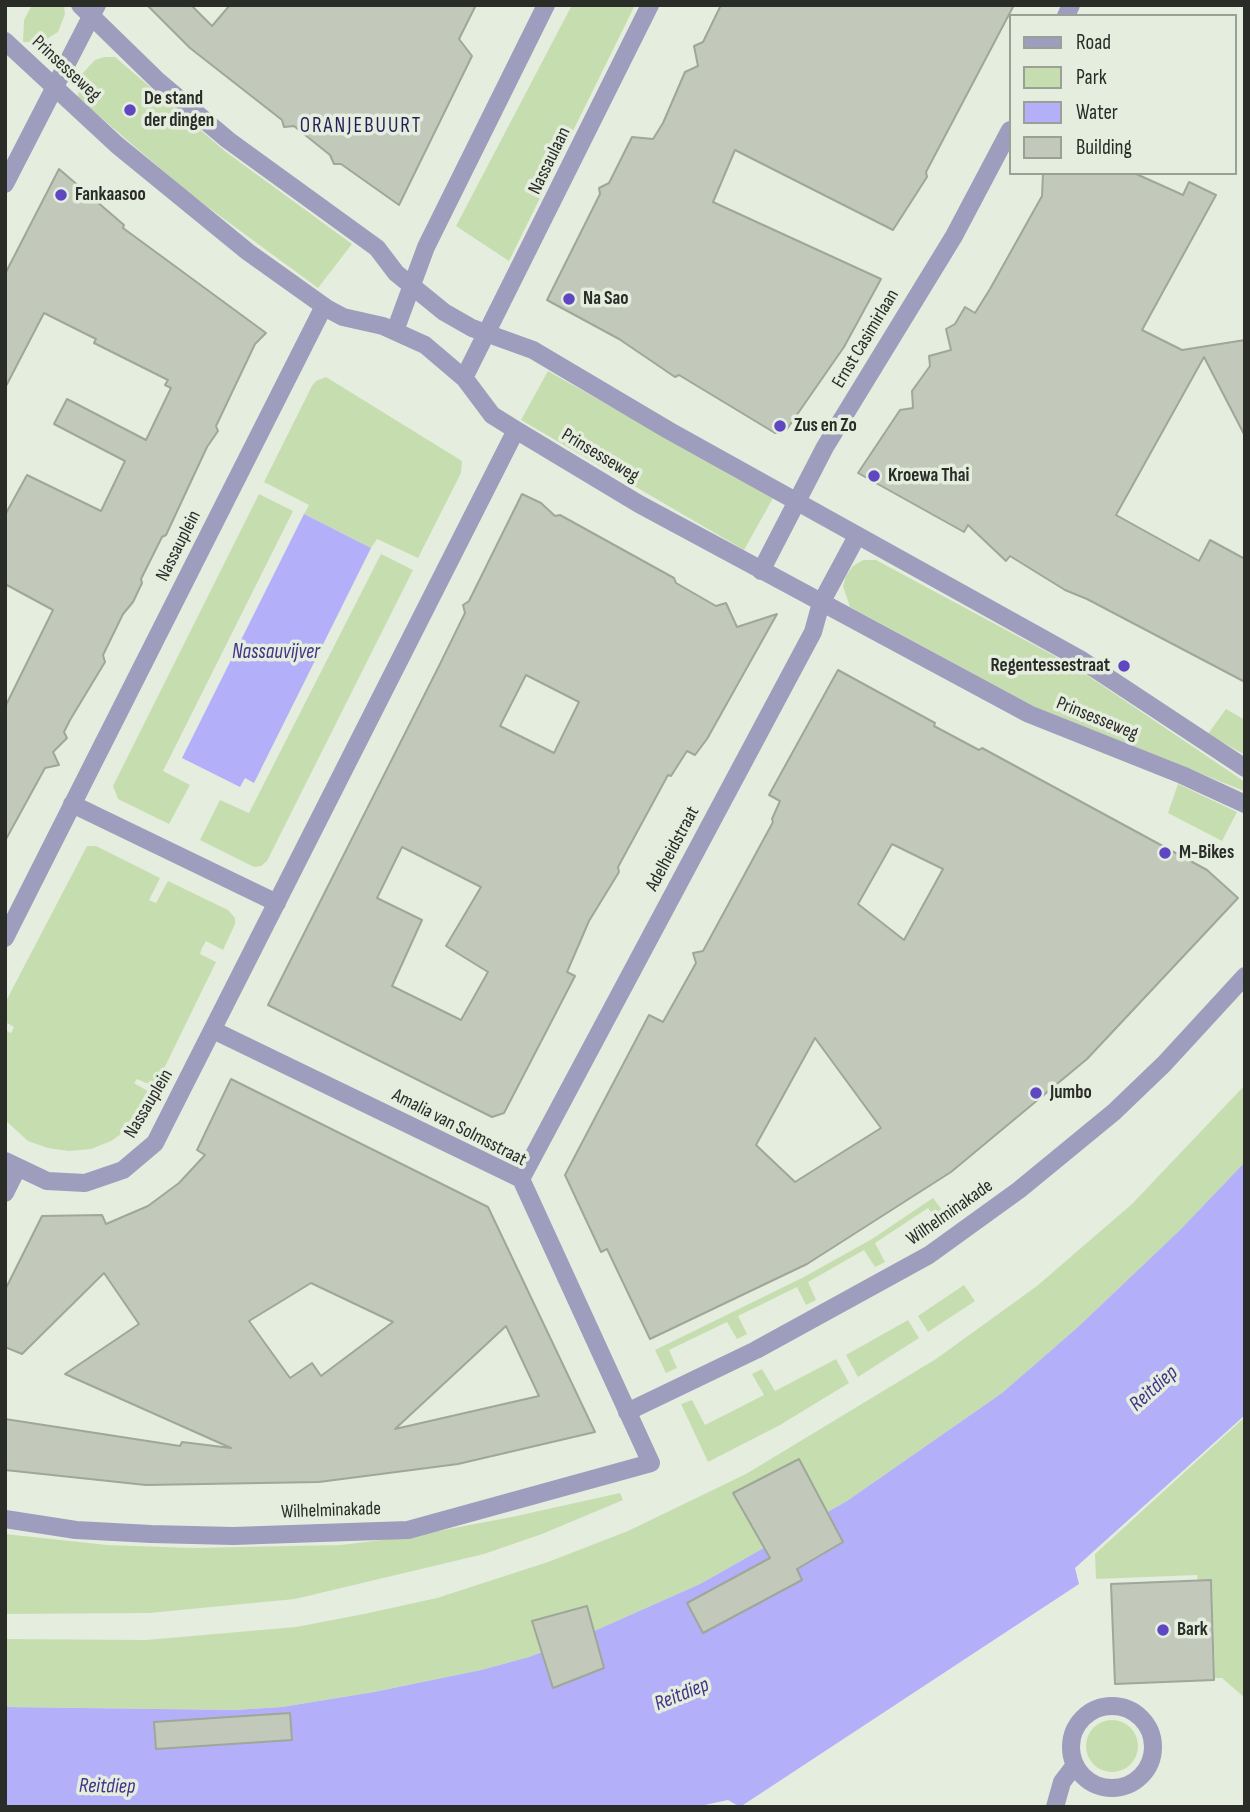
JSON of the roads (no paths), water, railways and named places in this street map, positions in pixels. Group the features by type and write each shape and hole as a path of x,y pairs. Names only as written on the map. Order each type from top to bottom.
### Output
{"street":[{"path":"395,331 426,247 546,5"},
{"name":"Nassaulaan","path":"464,378 650,5"},
{"path":"5,184 54,89 89,9"},
{"name":"Prinsesseweg","path":"89,9 158,81 228,140 377,248 412,287 444,312 487,334 533,350 796,502 1080,659 1245,768"},
{"name":"Prinsesseweg","path":"5,41 54,89 181,199 324,306 344,317 395,331 425,345 464,378 492,415 516,430 761,571 1029,715 1182,775 1245,804"},
{"name":"Ernst Casimirlaan","path":"761,571 825,447 954,236 1009,132"},
{"name":"Nassauplein","path":"5,938 11,914 72,804 324,306"},
{"name":"Nassauplein","path":"11,1165 47,1181 85,1183 123,1170 140,1158 166,1125 516,430"},
{"name":"Adelheidstraat","path":"521,1179 813,632 821,603 858,536"},
{"path":"72,804 277,903"},
{"name":"Wilhelminakade","path":"627,1412 756,1350 929,1255 1019,1190 1114,1112 1164,1064 1245,976"},
{"name":"Amalia van Solmsstraat","path":"214,1030 521,1179 651,1463"},
{"path":"5,1193 11,1165"},
{"name":"Wilhelminakade","path":"5,1519 76,1530 152,1534 233,1536 408,1530 651,1463"},
{"path":"1110,1706 1136,1713 1145,1723 1153,1748 1150,1761 1133,1783 1107,1788 1093,1784 1075,1765 1070,1752 1072,1739 1076,1726 1085,1716 1110,1706"},
{"path":"1055,1807 1062,1782 1075,1765"}],"water":[{"name":"Nassauvijver","path":"304,514 371,548 254,783 245,778 240,787 182,758"},
{"name":"Reitdiep","path":"1245,1162 1245,1415 1075,1568 1079,1584 740,1807 728,1800 695,1807 5,1807 5,1707 235,1710 282,1707 374,1692 481,1670 529,1657 700,1584 847,1501 1002,1393 1078,1327 1180,1230"}],"place":[{"name":"De stand der dingen","path":"130,110"},
{"name":"Fankaasoo","path":"61,195"},
{"name":"Na Sao","path":"569,299"},
{"name":"Zus en Zo","path":"780,426"},
{"name":"Kroewa Thai","path":"874,476"},
{"name":"Regentessestraat","path":"1124,666"},
{"name":"M-Bikes","path":"1165,853"},
{"name":"Jumbo","path":"1036,1093"},
{"name":"Bark","path":"1163,1630"}],"district":[{"name":"ORANJEBUURT","path":"361,127"}]}
